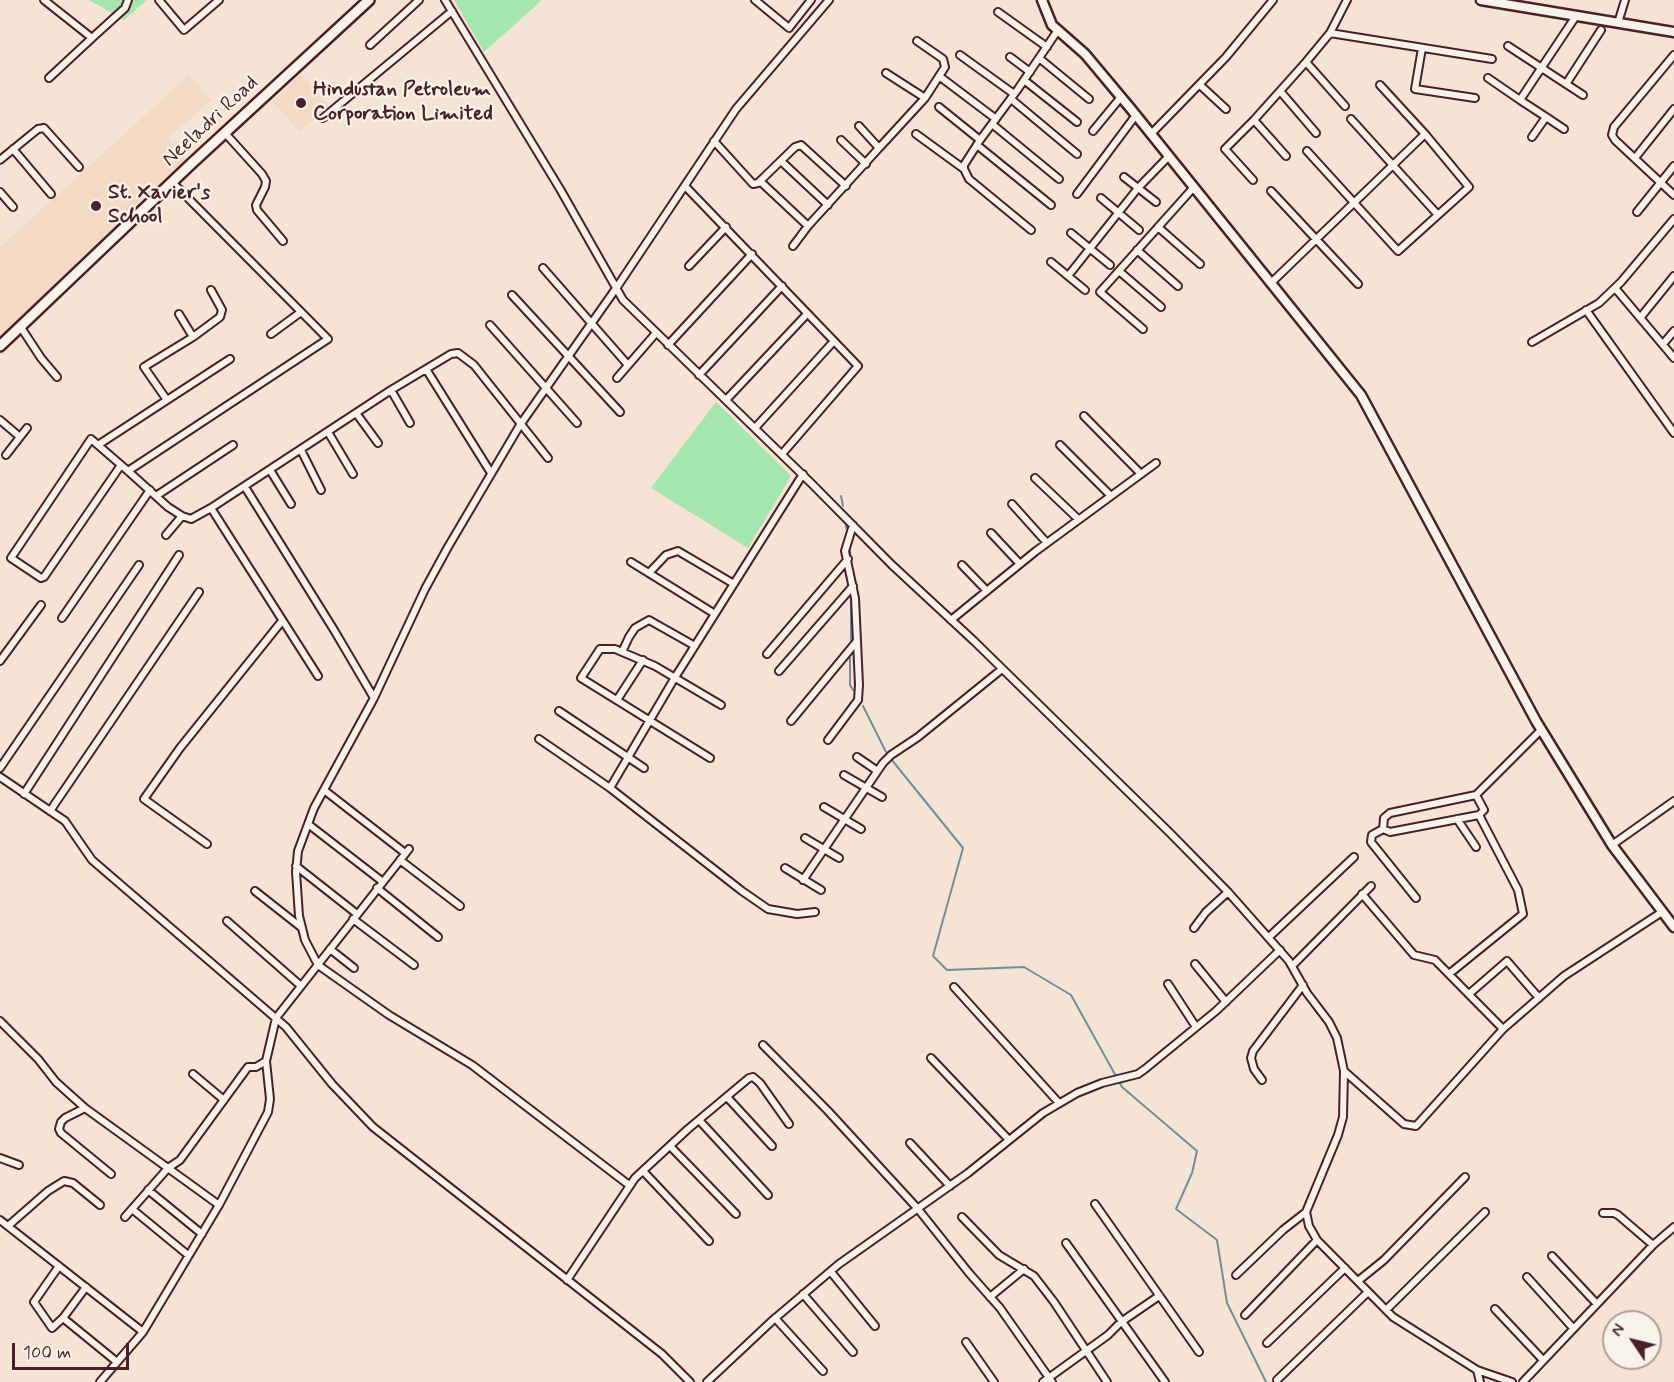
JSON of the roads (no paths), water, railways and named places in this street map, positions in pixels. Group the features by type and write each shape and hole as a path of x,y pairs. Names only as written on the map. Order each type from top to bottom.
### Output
{"main road":[{"name":"Neeladri Road","path":"0,346 172,182 369,0"}],"street":[{"path":"44,0 92,38"},
{"path":"49,78 125,8 128,0"},
{"path":"159,0 184,30 219,0"},
{"path":"370,45 419,0"},
{"path":"445,0 623,300 782,453 892,565 1002,669 1228,892 1280,950 1329,1022 1337,1038 1344,1071 1343,1117 1338,1135 1306,1212 1283,1230 1236,1275"},
{"path":"755,0 789,28 811,0"},
{"path":"629,1185 472,1065 389,1015 318,964 305,940 297,903 298,851 324,790 374,698 439,564 520,425 617,287 736,109 829,0"},
{"path":"1041,0 1052,25 1085,54 1136,115 1360,396 1541,730 1612,845 1674,927"},
{"path":"1151,134 1200,85 1273,0"},
{"path":"1253,180 1225,149 1306,63 1330,33 1347,0"},
{"path":"1481,0 1674,32"},
{"path":"1618,23 1625,0"},
{"path":"323,118 452,11"},
{"path":"998,12 1047,46"},
{"path":"1520,100 1576,16"},
{"path":"964,170 964,165 978,143 1058,30"},
{"path":"1566,84 1601,30"},
{"path":"1330,33 1492,59"},
{"path":"793,246 808,226 925,98 944,69 945,62 917,40"},
{"path":"1508,46 1583,95"},
{"path":"1422,48 1415,89 1475,98"},
{"path":"960,55 1077,154"},
{"path":"1674,55 1612,131 1615,140 1674,195"},
{"path":"1010,57 1030,72"},
{"path":"1039,58 1089,99"},
{"path":"1306,63 1345,106"},
{"path":"886,74 925,98"},
{"path":"939,76 1059,179"},
{"path":"1488,78 1564,129"},
{"path":"1024,80 1077,122"},
{"path":"1200,85 1226,109"},
{"path":"1307,151 1398,251 1469,187 1380,85"},
{"path":"1280,91 1316,133"},
{"path":"1093,131 1121,97"},
{"path":"939,107 1051,205"},
{"path":"1635,158 1674,109"},
{"path":"1077,194 1136,115"},
{"path":"1532,137 1546,117"},
{"path":"1351,119 1438,215"},
{"path":"1254,120 1286,156"},
{"path":"859,126 879,148"},
{"path":"0,160 38,129 44,128 79,167"},
{"path":"225,133 266,181 256,206 257,210 283,241"},
{"path":"916,134 964,170 969,179 1031,230"},
{"path":"1271,283 1425,134"},
{"path":"841,140 866,164"},
{"path":"714,141 750,183 756,184 795,147 801,145 846,186"},
{"path":"14,149 51,194"},
{"path":"1068,276 1117,212 1169,156"},
{"path":"781,161 828,205"},
{"path":"1637,212 1674,166"},
{"path":"1124,177 1156,202"},
{"path":"760,181 808,226"},
{"path":"128,471 328,339 172,182"},
{"path":"685,186 858,366 782,453"},
{"path":"1143,329 1100,292 1194,187"},
{"path":"1271,191 1358,284"},
{"path":"0,192 13,207"},
{"path":"1101,198 1138,230"},
{"path":"1532,342 1599,303 1615,288 1674,219"},
{"path":"1158,226 1200,264"},
{"path":"689,266 726,227"},
{"path":"1071,233 1110,265"},
{"path":"1137,250 1178,286"},
{"path":"668,345 752,254"},
{"path":"1051,261 1085,290"},
{"path":"543,268 628,365"},
{"path":"1119,271 1161,307"},
{"path":"1640,318 1674,276"},
{"path":"699,375 782,286"},
{"path":"1615,288 1674,358"},
{"path":"167,400 144,367 193,337 220,317 222,310 211,290"},
{"path":"512,295 620,412"},
{"path":"1586,310 1674,433"},
{"path":"271,334 301,312"},
{"path":"179,314 193,337"},
{"path":"726,400 807,314"},
{"path":"490,325 577,423"},
{"path":"20,326 57,377"},
{"path":"1663,344 1674,331"},
{"path":"617,378 656,333"},
{"path":"755,428 834,341"},
{"path":"121,465 44,577 41,578 11,558 91,439 150,490 156,496 182,516 191,519 245,487 391,390 451,354 459,353 466,357 548,458"},
{"path":"98,445 230,359"},
{"path":"426,369 491,473"},
{"path":"391,390 410,423"},
{"path":"356,413 378,443"},
{"path":"1084,416 1141,474"},
{"path":"0,420 20,437"},
{"path":"6,455 27,428"},
{"path":"328,432 353,474"},
{"path":"1060,445 1111,496"},
{"path":"156,496 233,446"},
{"path":"301,450 321,490"},
{"path":"951,620 1078,519 1156,463"},
{"path":"270,470 291,504"},
{"path":"610,788 674,679 802,474"},
{"path":"1035,478 1078,519"},
{"path":"245,487 374,698"},
{"path":"62,618 150,490"},
{"path":"1012,504 1047,543"},
{"path":"211,508 318,676"},
{"path":"166,535 182,516"},
{"path":"828,740 858,700 853,586 846,545 853,525"},
{"path":"991,533 1020,564"},
{"path":"649,573 666,555 678,551 734,584"},
{"path":"24,794 179,555"},
{"path":"767,654 848,561"},
{"path":"631,562 715,614"},
{"path":"0,768 139,565"},
{"path":"962,565 987,591"},
{"path":"779,671 853,586"},
{"path":"50,811 199,592"},
{"path":"0,661 41,605"},
{"path":"622,652 635,628 649,620 695,646"},
{"path":"207,844 144,799 180,748 282,621"},
{"path":"791,721 857,640"},
{"path":"710,758 581,678 600,649 612,648 643,660 721,705"},
{"path":"617,700 643,660"},
{"path":"803,880 876,770 891,755 918,737 1002,669"},
{"path":"559,711 644,768"},
{"path":"1383,829 1384,818 1390,813 1476,795 1541,730"},
{"path":"539,739 610,788 768,909 781,913 815,912"},
{"path":"856,757 876,770"},
{"path":"844,775 882,797"},
{"path":"0,777 65,821 92,860 286,1026 332,1084 373,1127 663,1354 690,1382"},
{"path":"100,1382 143,1332 219,1205 268,1112 270,1100 266,1062 276,1018 407,851 324,790"},
{"path":"1383,829 1390,832 1479,815 1484,810 1476,795"},
{"path":"1612,845 1674,801"},
{"path":"824,807 861,829"},
{"path":"1449,974 1523,914 1518,890 1479,815"},
{"path":"1457,819 1476,847"},
{"path":"308,824 382,882"},
{"path":"1383,829 1372,835 1371,842 1416,898"},
{"path":"805,838 839,858"},
{"path":"1269,937 1354,857"},
{"path":"400,860 460,906"},
{"path":"296,866 414,965"},
{"path":"785,868 821,890"},
{"path":"1292,966 1371,886"},
{"path":"377,888 438,937"},
{"path":"255,891 302,928"},
{"path":"1194,928 1206,912 1228,892"},
{"path":"1362,894 1414,955 1435,960 1503,1029"},
{"path":"1344,1071 1404,1124 1416,1126 1503,1029 1564,976 1662,912"},
{"path":"227,921 301,986"},
{"path":"330,949 354,968"},
{"path":"707,1382 803,1294 950,1186 1043,1113 1077,1093 1132,1076 1145,1069 1226,1002 1280,950"},
{"path":"1469,994 1507,961 1539,998"},
{"path":"1195,964 1226,1002"},
{"path":"1168,984 1196,1027"},
{"path":"1262,1080 1254,1069 1251,1058 1253,1051 1303,986"},
{"path":"954,987 1059,1103"},
{"path":"0,1021 38,1059 56,1082 85,1108 219,1205"},
{"path":"763,1045 821,1103 918,1209 990,1297 1048,1381 1121,1322 1160,1296"},
{"path":"931,1059 1009,1140"},
{"path":"124,1217 168,1168 180,1160 248,1067 259,1066 266,1062"},
{"path":"193,1074 224,1100"},
{"path":"567,1280 606,1224 629,1185 744,1082 753,1077 760,1083 789,1124"},
{"path":"727,1097 772,1146"},
{"path":"85,1108 65,1118 59,1129 111,1174"},
{"path":"699,1120 768,1195"},
{"path":"910,1143 950,1186"},
{"path":"670,1146 736,1214"},
{"path":"0,1158 19,1164"},
{"path":"643,1171 709,1241"},
{"path":"1358,1281 1384,1260 1465,1177"},
{"path":"8,1226 48,1191 64,1181 73,1183 100,1205"},
{"path":"148,1190 202,1234"},
{"path":"1095,1204 1199,1352"},
{"path":"132,1209 188,1255"},
{"path":"1306,1212 1309,1226 1317,1240 1393,1317 1477,1370 1512,1382"},
{"path":"1386,1310 1485,1212"},
{"path":"1603,1213 1614,1212 1653,1245"},
{"path":"962,1217 999,1255 1034,1276 1107,1382"},
{"path":"0,1220 143,1332"},
{"path":"1523,1382 1596,1303 1674,1227"},
{"path":"1245,1315 1317,1240"},
{"path":"1066,1243 1165,1382"},
{"path":"1552,1256 1596,1303"},
{"path":"59,1266 35,1299 34,1305 52,1328 63,1318 86,1287"},
{"path":"1268,1343 1345,1268"},
{"path":"990,1297 1024,1269"},
{"path":"831,1272 876,1326"},
{"path":"1527,1277 1573,1328"},
{"path":"1277,1380 1368,1292"},
{"path":"803,1294 853,1352"},
{"path":"1495,1309 1543,1360"},
{"path":"63,1318 117,1362"},
{"path":"775,1318 823,1371"},
{"path":"966,1342 994,1382"},
{"path":"1477,1370 1480,1382"}],"waterway":[{"path":"841,496 843,506"},
{"path":"850,549 851,568"},
{"path":"851,592 851,640"},
{"path":"850,658 850,685 853,690"},
{"path":"863,706 886,752"},
{"path":"891,759 963,848 933,956 947,970 1024,967 1071,995 1122,1087 1197,1151 1192,1173 1176,1209 1217,1240 1227,1303 1266,1382"}],"place":[{"name":"Hindustan Petroleum Corporation Limited","path":"301,103"},
{"name":"St. Xavier's School","path":"96,206"}]}
